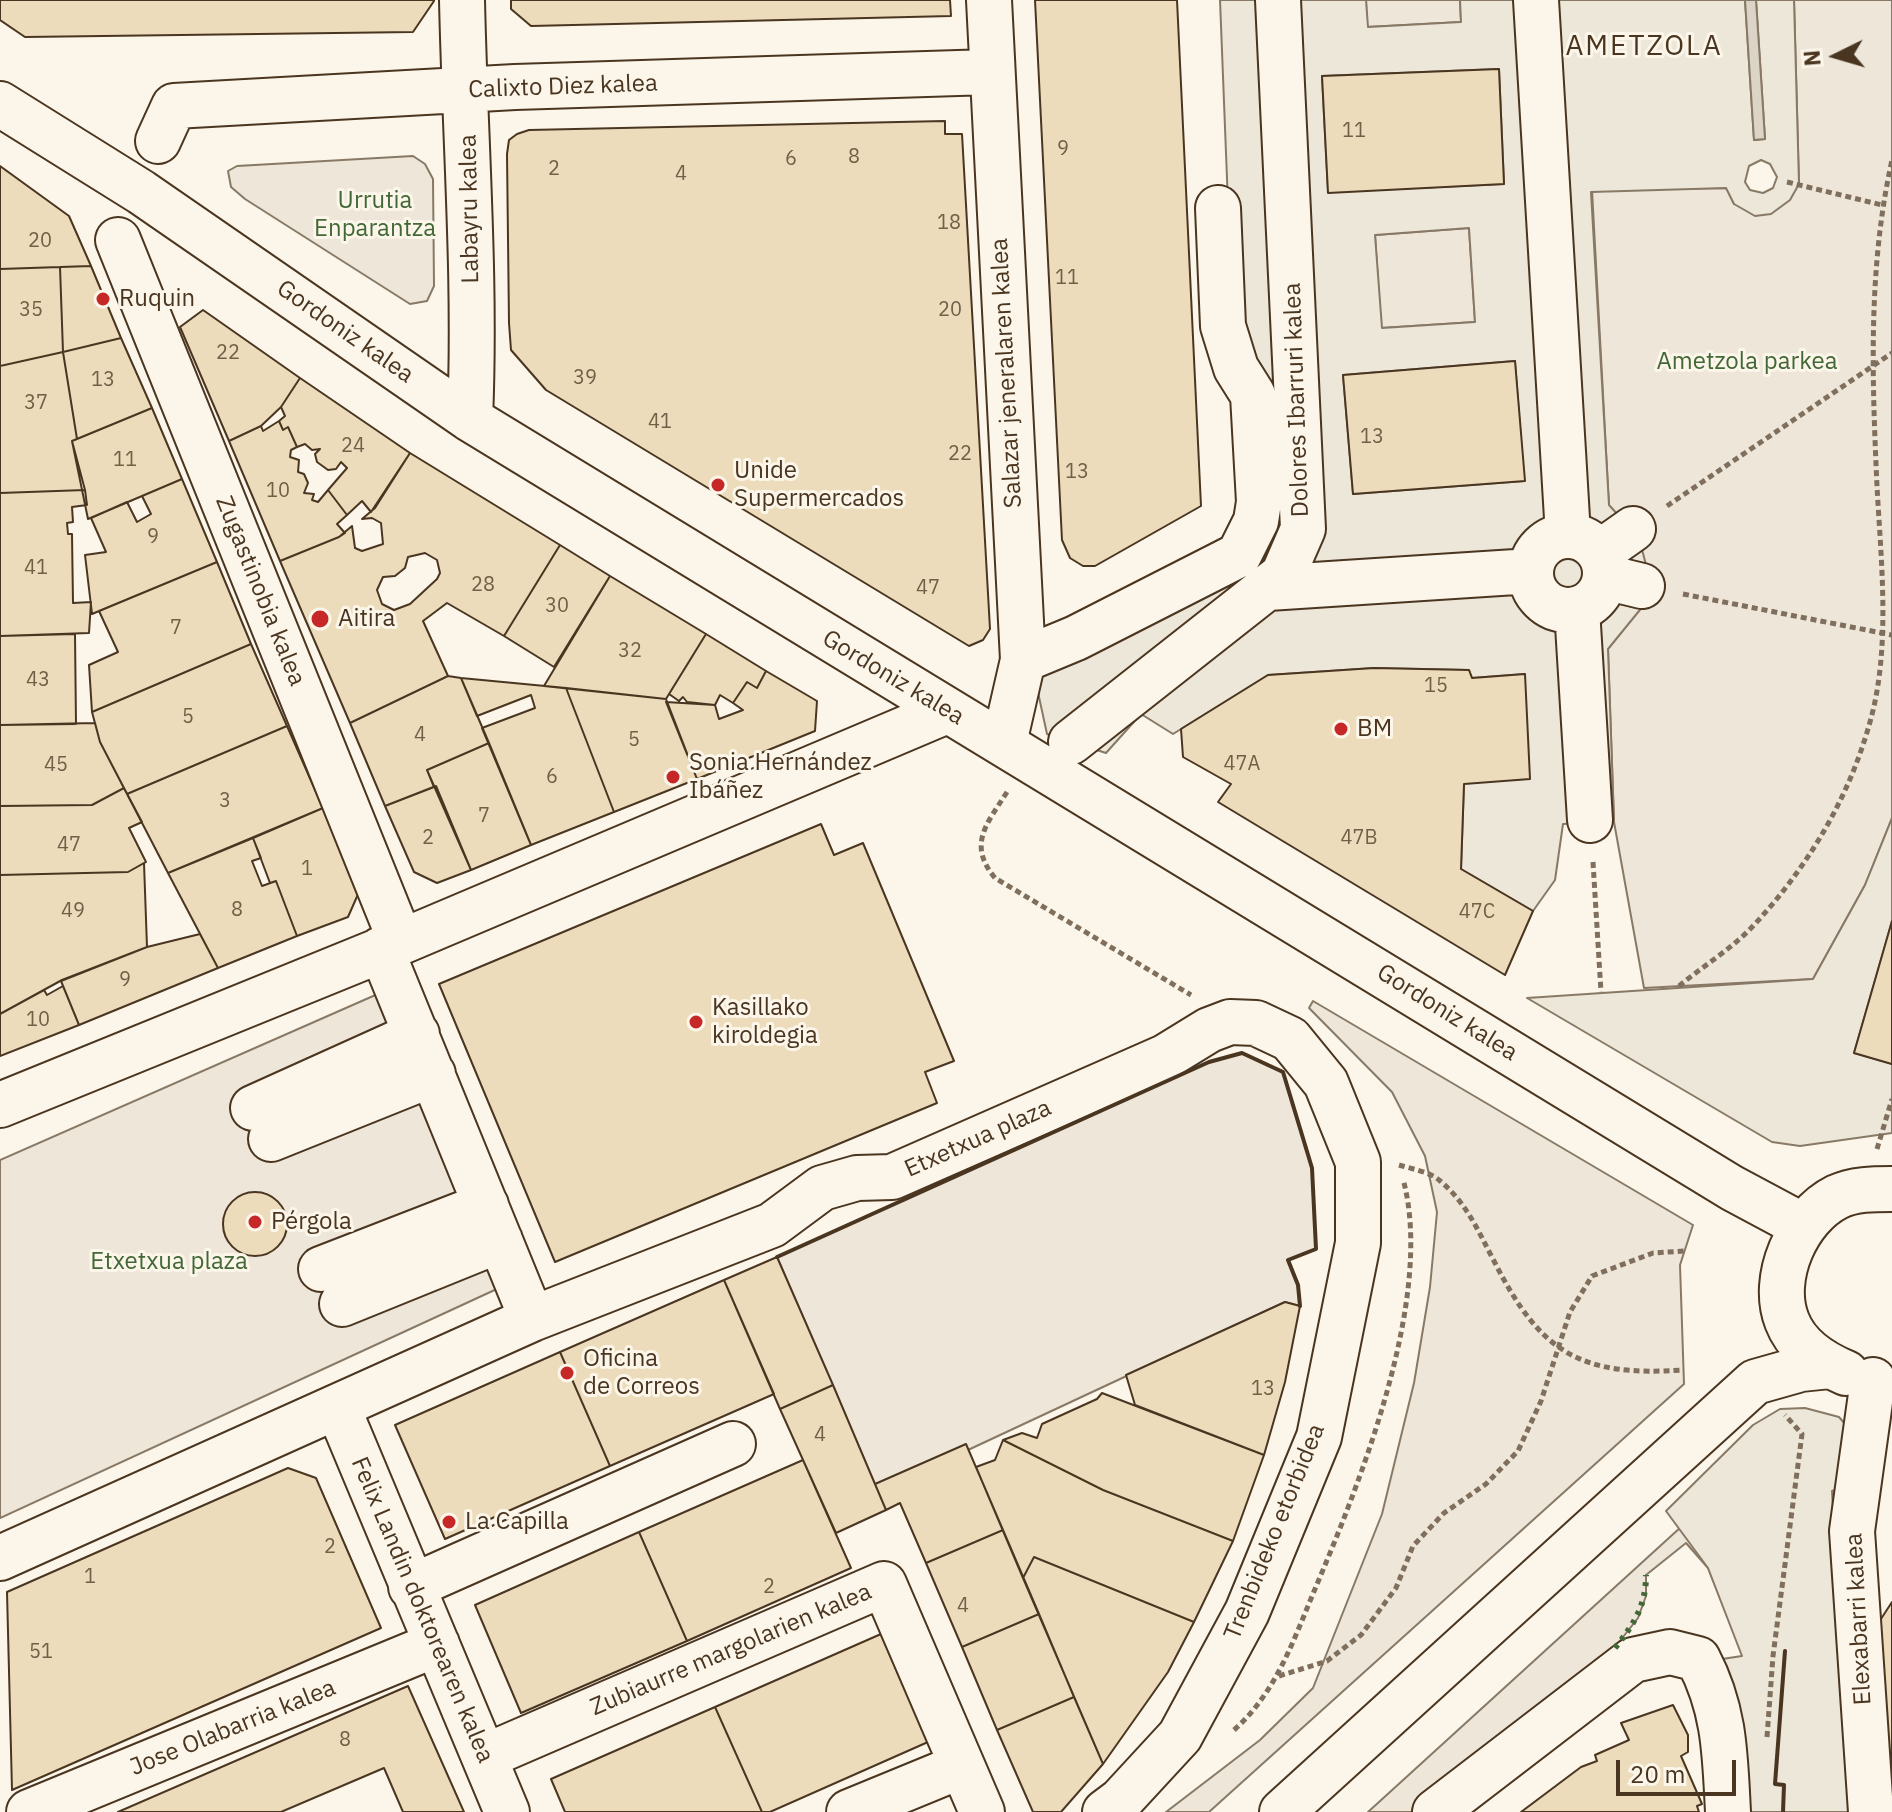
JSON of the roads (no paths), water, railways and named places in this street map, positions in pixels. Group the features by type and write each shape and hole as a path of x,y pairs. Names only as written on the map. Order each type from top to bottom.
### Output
{"street":[{"name":"Labayru kalea","path":"462,0 473,342 470,419"},
{"name":"Salazar jeneralaren kalea","path":"989,0 990,72 1023,660 1004,743"},
{"name":"Dolores Ibarruri kalea","path":"1071,742 1283,575 1303,529 1278,0"},
{"path":"1536,0 1604,565 1590,820"},
{"name":"Calixto Diez kalea","path":"158,141 174,106 466,89 990,72"},
{"name":"Gordoniz kalea","path":"0,104 141,192 470,419 1732,1188 1803,1226"},
{"path":"1023,660 1076,638 1239,555 1256,521 1259,502 1253,395 1222,359 1218,208"},
{"name":"Zugastinobia kalea","path":"118,240 391,945"},
{"path":"1544,544 1604,565 1561,610 1541,599 1534,589 1531,571 1536,553 1544,544"},
{"path":"1268,588 1531,571"},
{"path":"0,1105 391,945 947,711"},
{"path":"391,945 425,1054 532,1319"},
{"name":"Etxetxua plaza","path":"0,1558 532,1319 772,1225 822,1188 857,1178 892,1177 1165,1057 1209,1030 1230,1022 1256,1023 1290,1039"},
{"name":"Trenbideko etorbidea","path":"1105,1812 1121,1800 1180,1736 1247,1612 1319,1437 1358,1243 1358,1162 1326,1083 1290,1039"},
{"path":"262,1123 425,1054"},
{"path":"1830,1366 1804,1348 1787,1322 1783,1302 1785,1267 1803,1226 1837,1197 1865,1189 1892,1189"},
{"path":"332,1287 493,1222"},
{"path":"1755,1382 1783,1302"},
{"path":"1282,1812 1755,1382 1801,1369 1830,1366 1883,1379"},
{"name":"Elexabarri kalea","path":"1871,1812 1852,1531 1883,1379"},
{"name":"Felix Landin doktorearen kalea","path":"338,1408 507,1812"},
{"path":"411,1587 733,1444"},
{"name":"Zubiaurre margolarien kalea","path":"484,1757 884,1584 982,1812"},
{"name":"Jose Olabarria kalea","path":"29,1812 437,1644"},
{"path":"1435,1812 1633,1660 1670,1652 1698,1659 1715,1691 1726,1758 1728,1812"},
{"path":"849,1812 961,1766"}],"place":[{"name":"Ruquin","path":"103,299"},
{"name":"Unide Supermercados","path":"718,485"},
{"name":"Aitira","path":"320,619"},
{"name":"BM","path":"1341,729"},
{"name":"Sonia Hernández Ibáñez","path":"673,777"},
{"name":"Kasillako kiroldegia","path":"696,1022"},
{"name":"Pérgola","path":"255,1222"},
{"name":"Oficina de Correos","path":"567,1373"},
{"name":"La Capilla","path":"449,1522"}],"district":[{"name":"AMETZOLA","path":"1644,47"}],"park label":[{"name":"Urrutia Enparantza","path":"375,215"},
{"name":"Ametzola parkea","path":"1747,362"}]}
